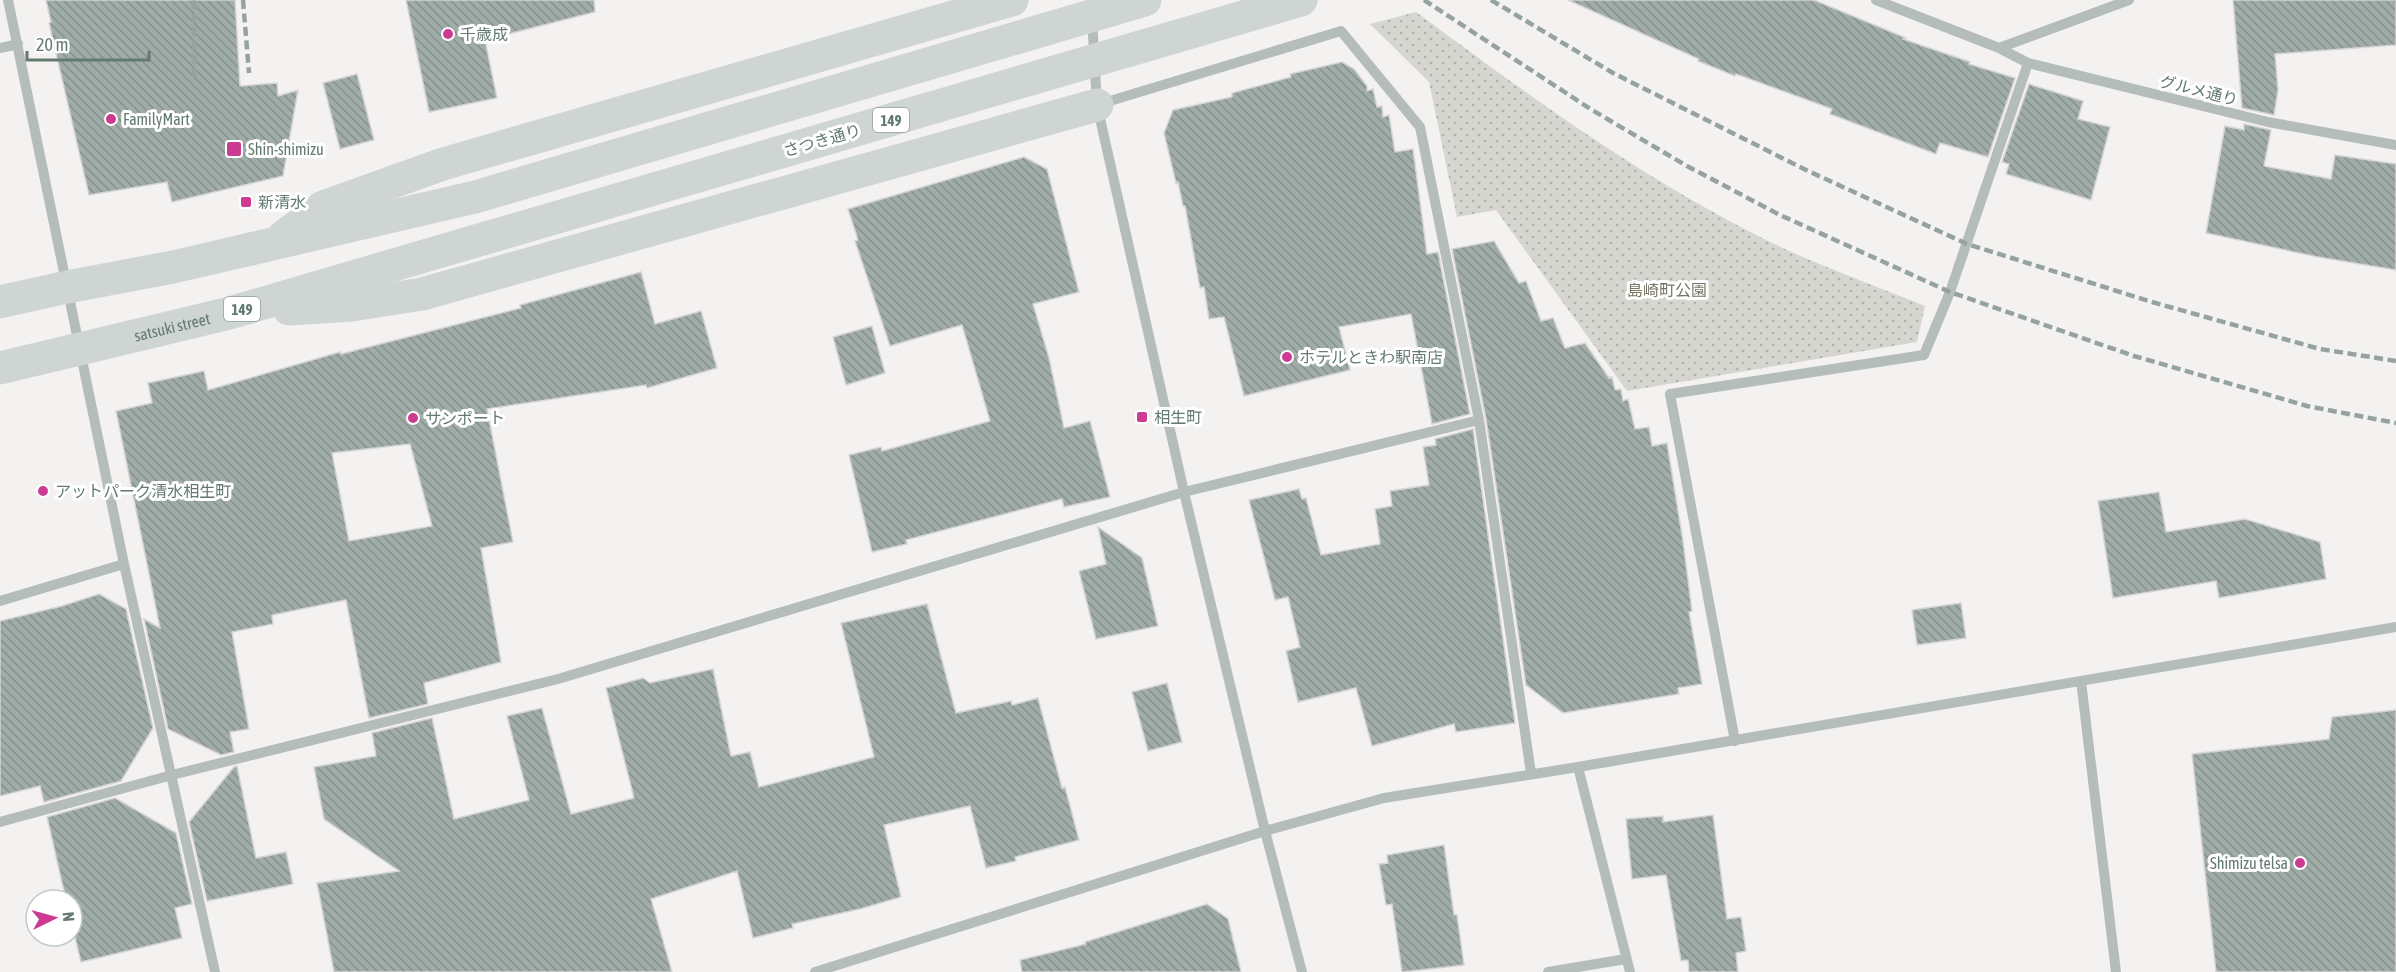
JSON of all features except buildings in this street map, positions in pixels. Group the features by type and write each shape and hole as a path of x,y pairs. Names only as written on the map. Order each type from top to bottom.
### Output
{"highway":[{"path":"275,243 322,207 442,164 1012,0"},
{"path":"0,302 67,286 173,267 475,197 1145,0"},
{"name":"さつき通り","path":"481,239 1301,0"},
{"path":"226,314 352,305 422,294 1097,105"},
{"name":"satsuki street","path":"0,368 226,314 481,239"}],"street":[{"path":"8,0 124,564 215,972"},
{"path":"1091,0 1097,105 1184,492 1265,831 1302,972"},
{"name":"グルメ通り","path":"1876,0 1999,48 2028,63 2268,122 2396,145"},
{"path":"1999,48 2129,0"},
{"path":"1097,105 1341,31 1420,127 1479,420 1530,773"},
{"path":"0,48 18,44"},
{"path":"1735,741 1670,394 1924,355 1950,292 2028,63"},
{"path":"0,822 172,775 558,680 1184,492 1479,420"},
{"path":"0,601 124,564"},
{"path":"815,972 1265,831 1384,798 1735,741 2396,627"},
{"path":"2081,681 2116,972"},
{"path":"1578,767 1630,972"},
{"path":"1548,972 1626,959"}],"green space":[{"name":"島崎町公園","path":"1416,12 1499,73 1627,161 1716,214 1822,265 1925,306 1917,342 1627,391 1496,210 1457,217 1429,82 1370,24"}],"railway":[{"path":"194,0 194,77"},
{"path":"243,0 249,73"},
{"path":"1424,0 1592,110 1687,166 1780,215 1950,292 2134,356 2307,406 2396,423"},
{"path":"1491,0 1613,73 1806,170 1967,244 2152,302 2320,349 2396,361"}],"place":[{"name":"千歳成","path":"448,34"},
{"name":"FamilyMart","path":"111,119"},
{"name":"Shin-shimizu","path":"234,149"},
{"name":"新清水","path":"246,202"},
{"name":"ホテルときわ駅南店","path":"1287,357"},
{"name":"相生町","path":"1142,417"},
{"name":"サンポート","path":"413,418"},
{"name":"アットパーク清水相生町","path":"43,491"},
{"name":"Shimizu telsa","path":"2300,863"}]}
